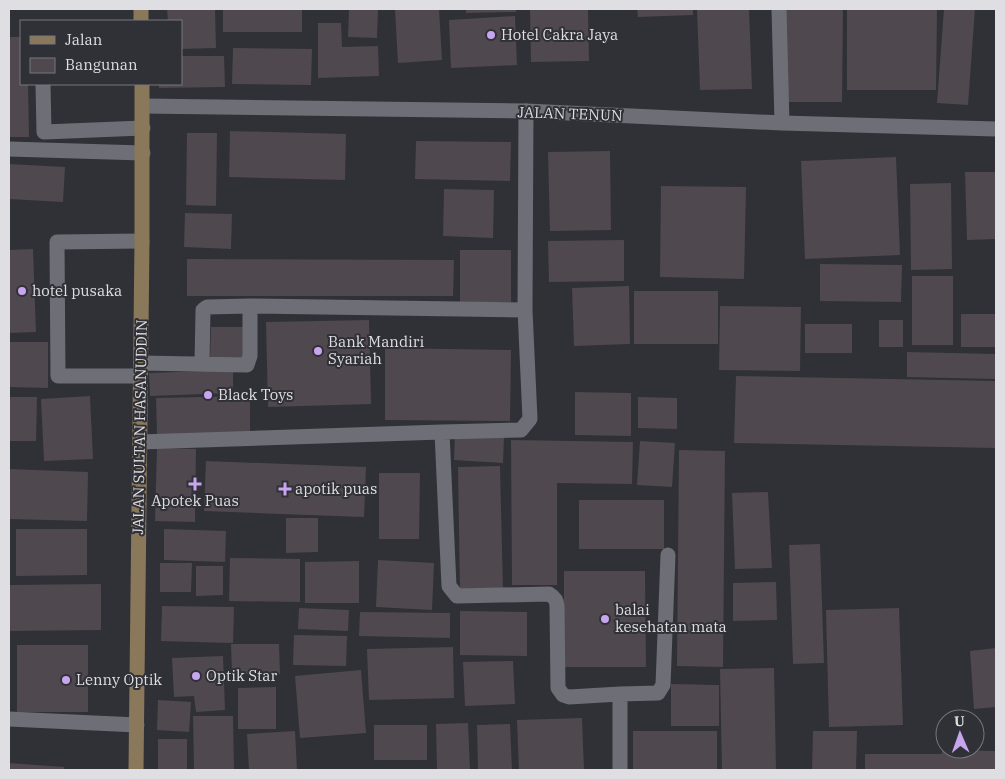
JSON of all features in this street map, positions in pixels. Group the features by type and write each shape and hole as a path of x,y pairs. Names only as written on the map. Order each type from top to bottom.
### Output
{"main road":[{"name":"JALAN SULTAN HASANUDDIN","path":"136,770 143,153 142,85"}],"street":[{"path":"780,9 782,123"},
{"path":"42,85 44,132 143,128"},
{"name":"JALAN TENUN","path":"143,106 526,111 782,123 996,129"},
{"path":"140,442 521,430 526,426 530,419 530,413 525,310 526,111"},
{"path":"9,149 143,153"},
{"path":"142,241 57,242 58,376 202,364 247,365 250,356 250,306"},
{"path":"202,364 203,310 206,307 525,310"},
{"path":"442,432 449,586 457,596 549,594 554,597 558,606 558,688 563,695 569,698 658,693 663,685 668,555"},
{"path":"620,694 620,770"},
{"path":"9,719 137,724"}],"building":[{"path":"167,9 215,9 216,48 182,49 182,20 168,20"},
{"path":"223,9 302,9 302,32 223,32"},
{"path":"349,9 378,9 377,38 348,37"},
{"path":"395,9 439,9 442,60 398,63"},
{"path":"466,9 516,9 516,12 466,13"},
{"path":"530,9 588,9 589,61 531,62"},
{"path":"637,9 693,9 693,15 638,17"},
{"path":"697,9 749,9 752,89 700,90"},
{"path":"784,9 843,9 842,102 783,102"},
{"path":"847,9 937,9 936,90 847,90"},
{"path":"944,9 975,9 968,105 937,103"},
{"path":"515,16 517,65 451,68 449,20"},
{"path":"318,23 341,23 342,47 378,46 379,76 318,78"},
{"path":"9,37 20,37 20,85 28,85 29,137 9,137"},
{"path":"233,48 312,49 311,85 232,84"},
{"path":"182,56 224,56 225,87 159,88 159,85 182,85"},
{"path":"230,131 346,134 345,180 229,177"},
{"path":"187,133 217,133 216,206 186,205"},
{"path":"416,141 511,142 510,181 415,179"},
{"path":"610,151 611,230 550,231 548,152"},
{"path":"896,157 900,255 805,259 801,161"},
{"path":"9,164 65,167 63,202 9,199"},
{"path":"965,172 996,172 996,239 967,240"},
{"path":"951,183 952,269 911,270 910,184"},
{"path":"661,186 746,187 744,279 660,277"},
{"path":"444,189 494,190 493,238 443,236"},
{"path":"185,213 232,214 231,249 184,247"},
{"path":"624,240 624,281 549,282 548,241"},
{"name":"hotel pusaka","path":"33,249 36,332 9,333 9,250"},
{"path":"460,250 511,250 511,302 460,302"},
{"path":"187,259 454,260 453,296 187,296"},
{"path":"820,264 902,265 901,302 820,301"},
{"path":"912,276 953,276 953,345 912,345"},
{"path":"629,286 630,344 574,346 572,288"},
{"path":"634,291 718,291 718,344 634,344"},
{"path":"720,306 801,307 800,371 719,370"},
{"path":"961,314 996,314 996,347 961,347"},
{"path":"369,320 371,404 268,407 266,322"},
{"path":"879,320 903,320 903,347 879,347"},
{"path":"805,324 852,324 852,353 805,353"},
{"path":"211,327 244,327 245,361 210,361"},
{"path":"9,342 48,342 48,388 9,387"},
{"path":"385,348 511,350 510,421 385,420"},
{"path":"907,352 996,354 996,379 907,377"},
{"path":"233,370 233,393 150,396 149,373"},
{"path":"736,376 996,381 996,448 734,443"},
{"path":"575,392 631,393 631,436 575,435"},
{"path":"90,396 93,459 44,461 41,399"},
{"path":"250,396 250,432 157,435 156,398"},
{"path":"9,397 37,397 36,441 9,441"},
{"path":"638,397 677,398 677,429 638,428"},
{"path":"455,433 504,436 503,463 454,460"},
{"path":"511,440 633,442 632,484 557,483 557,585 512,585"},
{"path":"640,441 675,443 672,487 637,485"},
{"path":"157,448 196,449 195,522 155,521"},
{"path":"679,450 725,451 723,667 677,666"},
{"name":"apotik puas","path":"206,461 366,467 364,517 204,511"},
{"path":"500,466 503,590 460,591 458,467"},
{"path":"9,469 88,472 87,521 9,519"},
{"path":"379,473 420,473 419,539 379,539"},
{"path":"768,492 772,568 735,569 732,493"},
{"path":"579,500 664,500 664,549 579,549"},
{"path":"286,518 318,518 318,552 286,553"},
{"path":"16,529 87,529 87,575 16,576"},
{"path":"164,529 226,531 225,562 164,560"},
{"path":"820,544 824,663 793,664 789,545"},
{"path":"230,558 300,559 300,602 229,601"},
{"path":"378,560 434,563 432,610 376,607"},
{"path":"359,561 359,603 305,603 305,562"},
{"path":"160,563 192,563 191,592 160,592"},
{"path":"196,566 223,566 223,595 196,596"},
{"name":"balai kesehatan mata","path":"564,571 645,571 646,667 564,667"},
{"path":"776,582 777,620 733,621 733,583"},
{"path":"101,584 101,630 9,631 9,585"},
{"path":"162,606 234,607 233,643 161,641"},
{"path":"299,608 349,610 348,631 298,629"},
{"path":"899,608 903,725 829,727 826,610"},
{"path":"460,611 527,612 527,656 460,655"},
{"path":"360,612 450,613 450,638 359,636"},
{"path":"294,635 347,636 346,666 293,665"},
{"path":"231,644 279,644 280,674 232,674"},
{"path":"17,645 88,645 88,712 17,712"},
{"path":"453,647 454,698 369,700 367,649"},
{"path":"996,648 996,707 974,709 970,651"},
{"path":"223,656 225,710 196,712 194,696 174,697 172,658"},
{"path":"513,661 515,704 465,706 463,662"},
{"path":"774,668 776,770 722,770 720,669"},
{"path":"361,670 366,733 300,738 295,676"},
{"path":"671,684 719,685 719,726 671,726"},
{"path":"276,687 276,729 238,729 238,688"},
{"path":"158,700 191,702 189,732 157,730"},
{"path":"193,716 233,716 234,770 194,770"},
{"path":"582,718 584,770 519,770 517,720"},
{"path":"468,723 470,770 437,770 436,724"},
{"path":"510,724 512,770 478,770 477,725"},
{"path":"374,725 427,725 427,760 374,760"},
{"path":"295,731 297,770 249,770 247,734"},
{"path":"633,731 717,731 717,769 633,769"},
{"path":"813,731 857,731 856,770 812,770"},
{"path":"158,739 187,739 187,770 158,770"},
{"path":"985,751 996,751 996,770 865,770 865,754 935,754 935,759 985,759"},
{"path":"9,763 64,767 64,770 9,770"}],"place":[{"name":"Hotel Cakra Jaya","path":"491,35"},
{"name":"hotel pusaka","path":"22,291"},
{"name":"Bank Mandiri Syariah","path":"318,351"},
{"name":"Black Toys","path":"208,395"},
{"name":"Apotek Puas","path":"195,484"},
{"name":"apotik puas","path":"285,489"},
{"name":"balai kesehatan mata","path":"605,619"},
{"name":"Optik Star","path":"196,676"},
{"name":"Lenny Optik","path":"66,680"}]}
